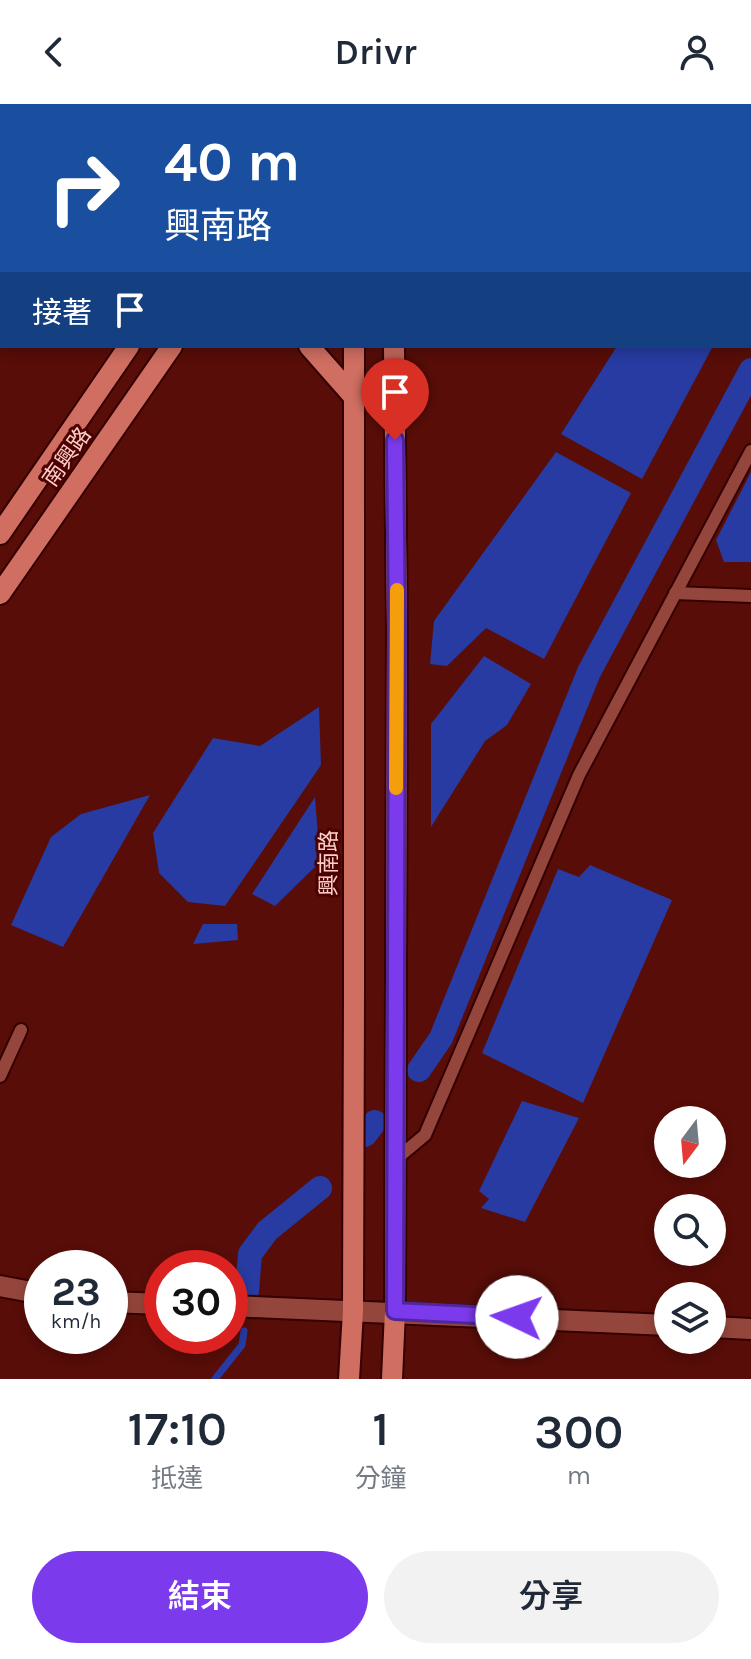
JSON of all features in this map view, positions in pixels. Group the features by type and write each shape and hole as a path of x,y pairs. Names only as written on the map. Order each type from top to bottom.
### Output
{"main road":[{"name":"南興路","path":"0,534 128,348"},
{"name":"南興路","path":"0,594 171,348"},
{"path":"311,348 353,396"},
{"name":"興南路","path":"349,1379 353,1311 354,348"},
{"path":"392,1379 395,1311 397,628 394,348"}],"street":[{"path":"0,1286 24,1291"},
{"path":"248,1307 654,1324"},
{"path":"726,1328 751,1329"}],"lane":[{"path":"394,1161 425,1135 579,775 751,451"},
{"path":"675,593 751,596"},
{"path":"0,1076 21,1030"}],"shaded area":[{"path":"616,348 712,348 642,479 561,434"},
{"path":"556,452 631,493 544,659 486,628 447,666 430,664 434,621"},
{"path":"751,472 751,562 724,562 716,540"},
{"path":"484,656 531,684 507,725 485,741 431,827 431,724"},
{"path":"319,707 321,765 225,906 188,902 159,873 153,833 213,738 260,746"},
{"path":"150,795 63,947 11,925 51,837 81,814"},
{"path":"315,797 320,862 275,906 252,894"},
{"path":"590,865 672,900 583,1103 482,1053 558,869 579,877"},
{"path":"203,924 237,924 238,940 193,944"},
{"path":"522,1101 579,1118 525,1222 481,1208 489,1199 479,1191"}],"waterway":[{"path":"419,1070 441,1038 589,672 751,370"},
{"path":"365,1135 375,1122"},
{"path":"248,1279 250,1254 267,1231 320,1188"},
{"path":"215,1379 235,1354"}],"slow traffic":[{"path":"396,788 397,590"}],"route":[{"path":"395,440 395,1311 517,1317"}]}
